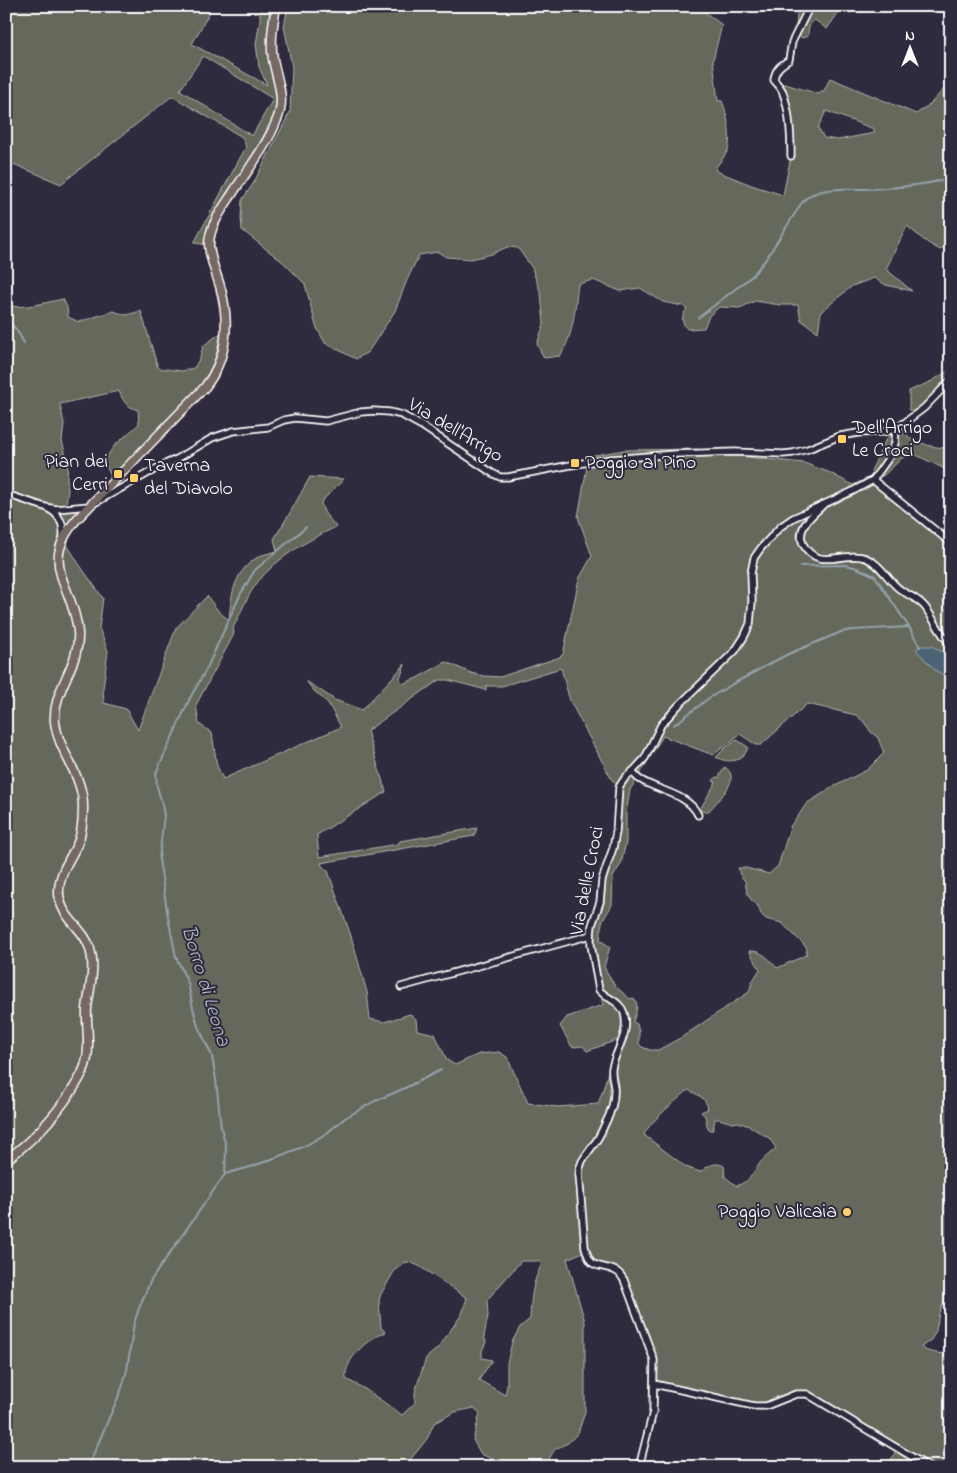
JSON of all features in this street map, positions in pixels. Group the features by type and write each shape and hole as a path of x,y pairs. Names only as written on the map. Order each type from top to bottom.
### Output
{"main road":[{"path":"6,1160 31,1141 57,1112 83,1071 88,1048 87,1011 93,963 91,951 84,934 69,918 62,906 59,894 64,869 77,844 82,826 83,806 76,774 61,743 56,724 55,711 60,691 76,656 78,633 76,619 59,570 60,546 68,529 205,387 213,377 222,357 226,337 226,313 209,245 213,225 277,121 281,98 280,85 273,59 272,32 276,6"}],"street":[{"path":"791,156 791,140 783,91 774,80 774,73 789,60 792,42 810,6"},
{"name":"Via dell'Arrigo","path":"89,506 212,438 233,431 268,427 284,420 295,418 326,421 361,412 389,412 422,426 492,473 500,477 508,477 583,462 666,455 735,452 788,454 808,449 840,436 896,429 924,408 951,380"},
{"name":"Via delle Croci","path":"638,1467 653,1412 654,1360 624,1280 615,1270 599,1267 592,1263 588,1257 585,1247 579,1167 605,1125 612,1107 614,1089 612,1069 625,1035 626,1027 621,1007 599,990 591,945 592,925 600,902 602,880 613,848 616,832 619,787 625,778 645,758 661,725 735,651 744,637 750,624 752,566 754,558 761,548 780,527 793,518 873,480 890,456 896,429"},
{"path":"873,480 951,542"},
{"path":"6,494 56,509 89,506"},
{"path":"823,504 802,527 802,542 806,548 818,558 858,556 867,558 898,588 916,598 925,607 951,645"},
{"path":"45,507 58,516 62,524 63,538"},
{"path":"632,772 639,780 670,792 689,803 696,809 698,815"},
{"path":"401,987 591,935"},
{"path":"654,1384 754,1406 766,1406 796,1394 807,1394 930,1467"}],"green space":[{"path":"6,6 213,6 192,44 267,85 259,67 256,44 260,6 276,6 272,32 280,85 277,121 225,204 209,245 194,243 246,147 242,137 172,96 61,184 6,161","holes":["203,56 273,99 252,136 180,90"]},
{"path":"288,6 707,6 706,13 722,25 713,60 718,101 722,101 724,106 729,133 728,150 716,167 716,171 783,195 791,156 786,107 780,87 785,84 819,94 821,91 824,91 830,78 916,114 929,105 951,82 951,242 940,250 925,241 907,226 886,269 912,291 886,285 874,278 852,286 821,312 818,332 801,320 798,305 780,305 755,301 740,308 719,307 709,316 704,328 687,329 682,319 687,309 683,306 663,302 640,288 620,291 593,280 578,284 573,321 565,348 560,356 544,358 537,344 544,324 541,294 532,268 518,248 507,247 492,254 471,259 446,257 438,252 419,255 395,311 368,352 356,359 325,343 316,326 305,284 284,263 242,230 242,200 253,184 290,112 292,67 284,26","holes":["826,111 874,129 874,133 838,140 824,138 818,128"]},
{"path":"800,6 846,6 838,10 827,29 815,20 809,27 808,36 802,38 796,33 797,13"},
{"path":"63,299 67,307 68,317 79,322 113,311 126,315 141,311 158,368 182,371 194,368 200,358 203,346 226,329 213,377 113,481 104,461 114,446 139,424 138,410 126,404 119,391 60,404 64,424 62,441 68,463 68,491 65,509 89,506 63,538 103,598 99,628 108,651 103,689 104,703 126,709 138,730 176,628 207,596 219,612 229,620 235,584 239,576 258,557 277,551 274,539 310,477 344,479 321,502 325,513 336,527 293,550 273,566 253,588 233,628 233,636 196,705 199,724 212,733 217,766 223,779 341,727 328,703 306,681 335,700 362,710 405,664 400,679 402,684 446,662 471,673 500,677 560,657 563,654 579,579 592,556 578,517 589,456 624,450 696,449 804,463 828,472 853,485 868,478 951,542 951,657 932,646 917,651 935,670 951,679 951,1285 939,1313 936,1331 931,1340 921,1347 930,1352 951,1355 951,1467 887,1467 897,1449 802,1393 766,1406 654,1384 654,1360 619,1273 599,1267 585,1251 567,1259 585,1322 585,1412 578,1433 568,1443 555,1449 544,1467 485,1467 492,1459 481,1454 473,1440 480,1413 474,1408 455,1412 434,1423 427,1439 410,1460 410,1465 413,1467 6,1467 6,305 20,307","holes":["561,668 570,701 612,780 619,787 613,848 591,935 603,1005 567,1017 560,1026 572,1047 583,1046 587,1051 617,1040 598,1104 558,1107 528,1103 507,1057 499,1052 479,1054 455,1065 447,1060 435,1034 417,1030 416,1019 410,1014 384,1022 370,1019 367,992 351,936 328,871 321,863 474,836 477,828 319,857 317,835 386,792 367,731 439,680 448,680 486,690 486,686 502,686","807,704 856,715 878,738 884,753 867,770 833,787 806,804 791,825 778,866 769,874 746,868 738,868 740,875 745,881 747,893 758,906 761,914 766,919 782,923 807,948 806,955 777,968 768,958 758,952 749,951 760,969 752,982 749,992 682,1037 658,1050 642,1047 639,1044 637,1024 633,1022 636,1001 634,998 630,999 615,986 604,967 610,947 600,940 602,922 612,905 613,877 621,864 626,842 626,813 630,790 663,736 713,755 740,734 756,745 761,745","688,1090 706,1102 708,1109 701,1112 705,1116 709,1130 713,1130 715,1119 733,1123 738,1122 769,1138 776,1148 762,1161 748,1180 737,1186 725,1177 724,1166 712,1165 700,1172 686,1167 644,1135 657,1118","521,1261 539,1261 542,1264 534,1284 530,1319 520,1327 512,1342 507,1363 505,1395 479,1380 492,1360 482,1358 482,1351 486,1342 484,1336 488,1316 487,1300","406,1262 419,1266 467,1298 462,1314 438,1348 426,1358 415,1392 415,1403 402,1415 365,1389 346,1379 346,1371 358,1350 372,1339 386,1332 381,1328 379,1300 395,1270"]},
{"path":"951,369 951,378 939,386 926,405 916,412 909,410 909,391 932,381"},
{"path":"902,425 909,438 930,446 951,449 951,472 914,454 902,458 883,476 875,477 871,471 886,439"},
{"path":"737,740 748,747 743,756 730,761 716,757 726,747"},
{"path":"725,767 731,774 731,782 727,789 708,812 699,811 716,782 713,781 716,777 718,778"}],"water":[{"path":"932,646 951,657 951,679 935,670 917,651 917,648"}],"waterway":[{"path":"698,318 752,276 766,259 801,204 811,195 832,189 877,189 930,183 951,178"},
{"path":"6,321 15,328 24,343"},
{"name":"Borro di Leona","path":"88,1467 122,1388 127,1370 134,1323 151,1280 225,1174 226,1147 221,1127 212,1056 198,1026 188,983 176,957 168,917 159,859 164,815 157,787 156,773 240,595 255,570 306,527"},
{"path":"800,566 846,565 875,576 920,647"},
{"path":"674,725 709,698 731,685 786,655 841,632 909,627"},
{"path":"225,1174 254,1166 305,1146 327,1133 345,1118 373,1102 441,1070"}],"place":[{"name":"Dell'Arrigo Le Croci","path":"842,439"},
{"name":"Poggio al Pino","path":"575,463"},
{"name":"Pian dei Cerri","path":"118,474"},
{"name":"Taverna del Diavolo","path":"134,478"},
{"name":"Poggio Valicaia","path":"847,1212"}]}
